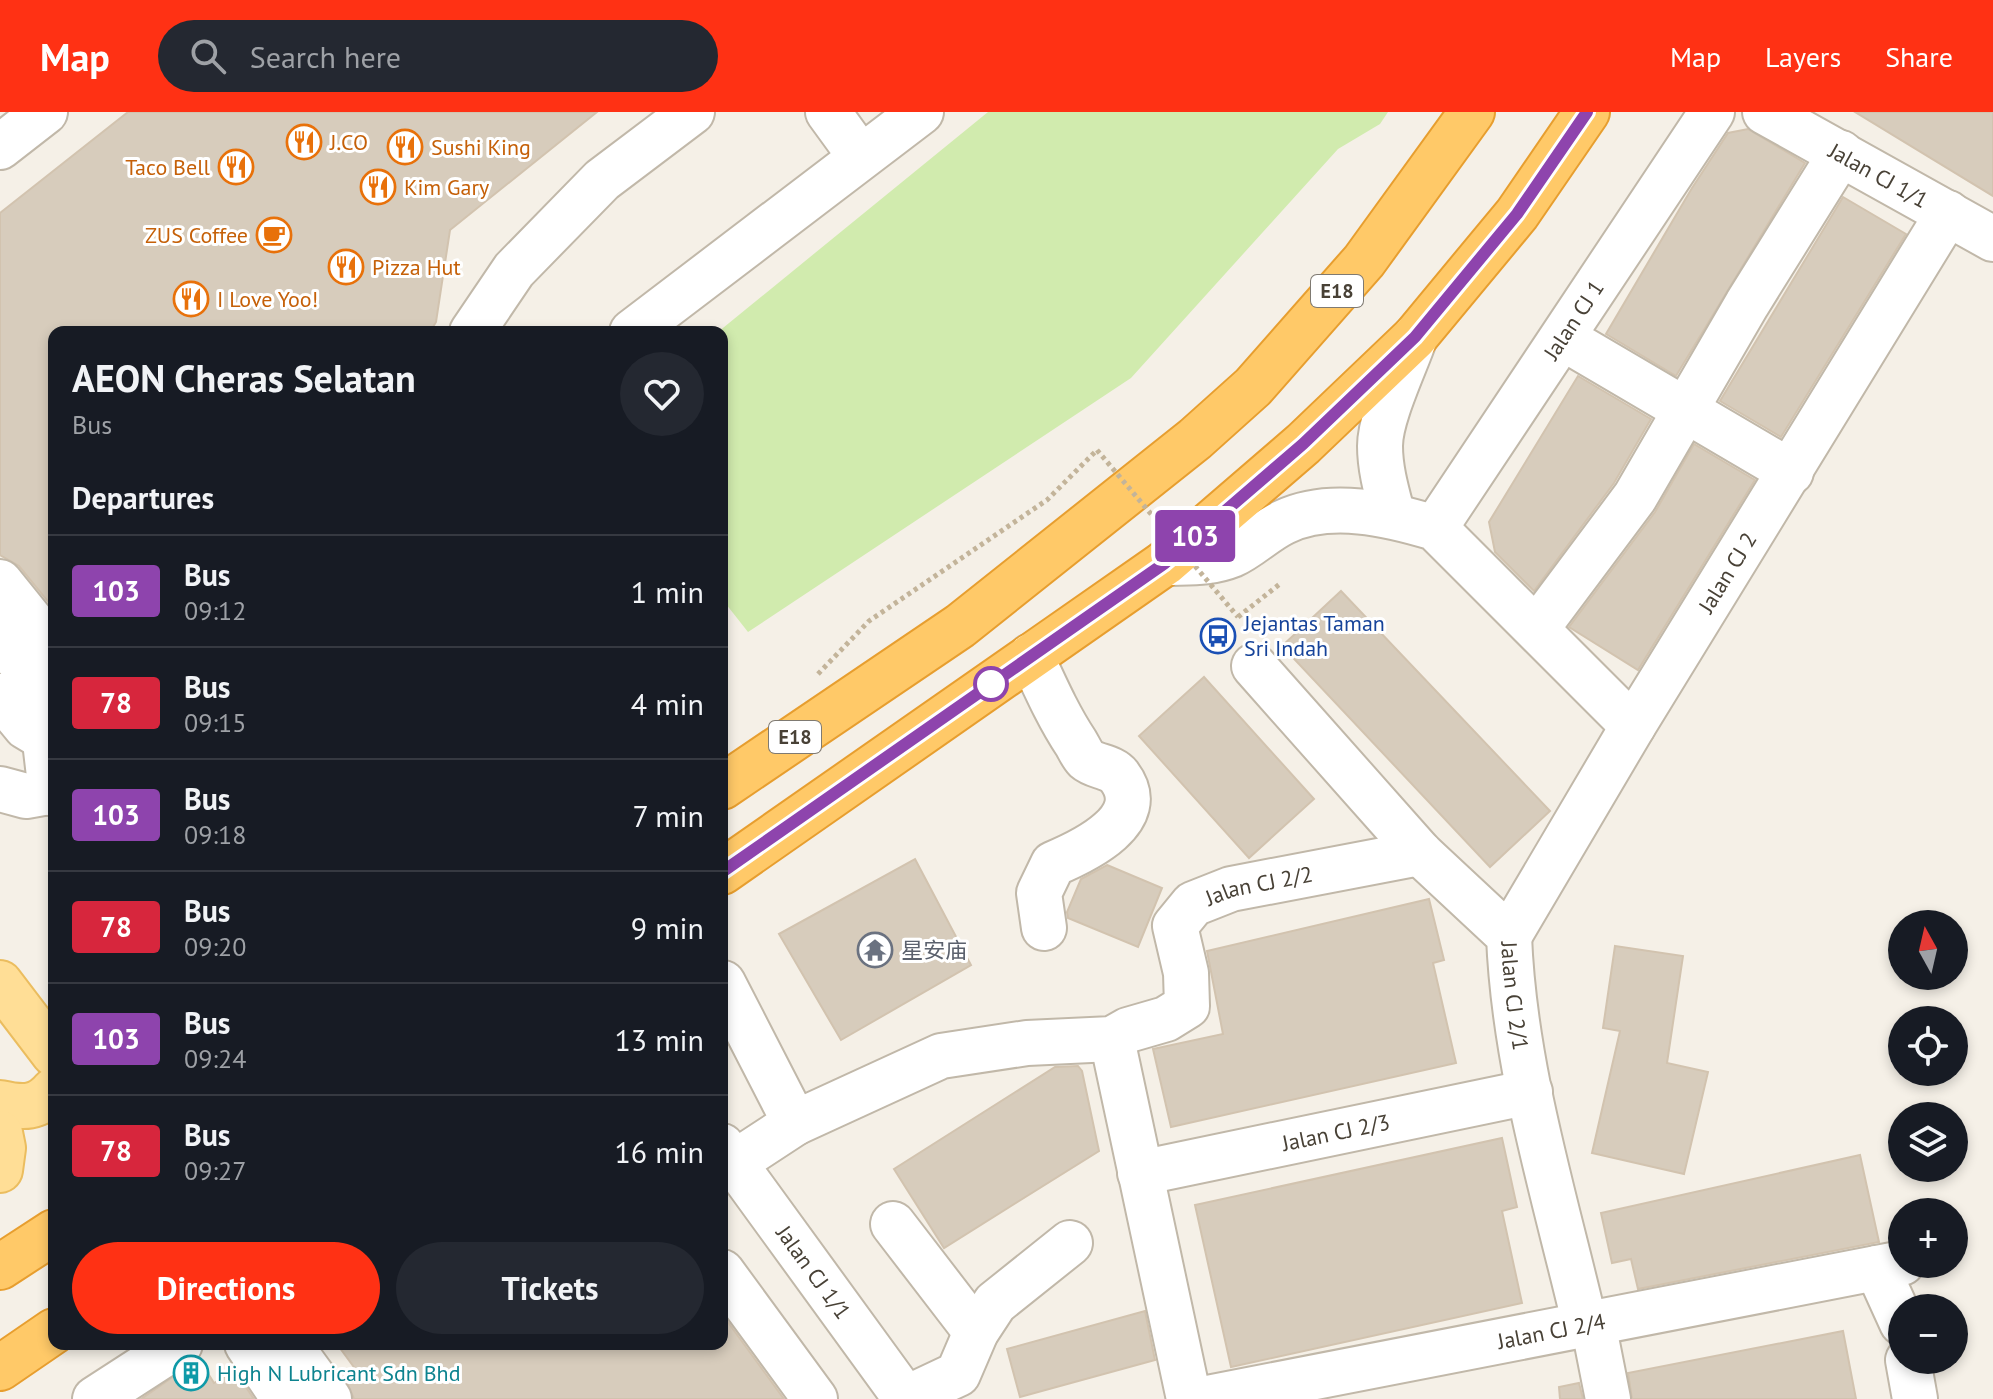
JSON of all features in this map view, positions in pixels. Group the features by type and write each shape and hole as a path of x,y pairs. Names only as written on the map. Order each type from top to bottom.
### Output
{"highway":[{"path":"728,868 1165,563 1303,444 1415,337 1517,214 1587,112"},
{"name":"E18","path":"728,783 960,626 1195,439 1253,387 1364,261 1467,117"},
{"path":"0,1267 48,1236"},
{"path":"0,1368 48,1335"}],"main road":[{"path":"0,983 48,1046"},
{"path":"0,1103 22,1108 43,1103 48,1097"},
{"path":"0,1133 3,1148 0,1170"}],"street":[{"path":"0,147 45,112"},
{"path":"476,326 514,270 602,180 692,112"},
{"path":"828,112 860,156"},
{"path":"640,326 921,112"},
{"name":"Jalan CJ 1","path":"1435,528 1712,112"},
{"name":"Jalan CJ 1/1","path":"1765,112 1993,239"},
{"path":"1537,628 1635,497 1747,304 1841,153"},
{"name":"Jalan CJ 2","path":"1509,936 1633,726 1948,213"},
{"path":"1393,516 1382,472 1380,443 1415,337"},
{"path":"1563,338 1791,472"},
{"path":"1165,563 1207,562 1233,555 1285,521 1315,513 1393,516 1435,528 1633,726"},
{"path":"0,582 48,642"},
{"path":"0,638 43,690 48,726"},
{"path":"1031,656 1063,722 1087,760 1117,773 1125,787 1127,811 1118,824 1086,850 1053,864 1039,893 1044,928"},
{"name":"Jalan CJ 2/1","path":"1254,666 1420,853 1509,936 1511,988 1530,1092 1608,1399"},
{"path":"0,696 26,727 48,735"},
{"path":"0,789 26,796 48,793"},
{"name":"Jalan CJ 2/2","path":"1112,1039 1128,1030 1166,1019 1187,1006 1186,973 1175,926 1193,904 1231,889 1420,853"},
{"path":"728,993 795,1123"},
{"path":"732,1174 795,1123 941,1056 1027,1043 1112,1039 1189,1399"},
{"name":"Jalan CJ 2/3","path":"1140,1173 1530,1092"},
{"name":"Jalan CJ 1/1","path":"732,1174 905,1399"},
{"path":"893,1224 976,1332"},
{"path":"905,1399 958,1374 976,1332 995,1303 1070,1243"},
{"name":"Jalan CJ 2/4","path":"1229,1396 1888,1266"},
{"path":"728,1280 815,1399"},
{"path":"95,1399 171,1350"},
{"path":"251,1350 284,1399"},
{"path":"293,1350 329,1399"},
{"path":"1911,1374 1915,1399"}],"path":[{"path":"816,677 869,621 1047,500 1097,450 1238,617 1281,583"}],"green space":[{"path":"988,112 1388,112 1380,124 1338,149 1131,378 748,632 728,607 728,326 725,326"}],"building":[{"path":"128,112 597,112 450,230 434,326 48,326 48,602 19,566 0,555 0,213"},
{"path":"1855,112 1993,112 1993,196"},
{"path":"1748,129 1805,163 1676,376 1606,334 1728,133"},
{"path":"1843,197 1906,234 1781,437 1720,401"},
{"path":"1578,376 1651,419 1614,483 1534,591 1495,552 1489,522"},
{"path":"1694,444 1755,480 1638,670 1569,627 1655,512"},
{"path":"1341,591 1550,811 1490,867 1282,646"},
{"path":"1204,677 1314,799 1249,858 1139,736"},
{"name":"星安庙","path":"915,859 971,965 841,1040 779,934"},
{"path":"1107,865 1162,888 1138,947 1068,918 1067,912 1081,879"},
{"path":"1429,899 1444,960 1433,963 1456,1063 1171,1127 1153,1049 1223,1034 1207,951"},
{"path":"1615,946 1683,956 1667,1063 1708,1072 1684,1174 1592,1153 1620,1031 1603,1028"},
{"path":"1078,1066 1082,1071 1099,1151 944,1248 894,1169 1055,1067"},
{"path":"1502,1138 1517,1207 1502,1211 1522,1303 1231,1367 1195,1205"},
{"path":"1860,1155 1879,1242 1638,1289 1631,1259 1612,1263 1601,1213"},
{"path":"1145,1311 1155,1360 1020,1397 1007,1349"},
{"path":"728,1322 784,1399 354,1399 345,1378 356,1370 341,1350 728,1350"},
{"path":"1843,1331 1856,1399 1632,1399 1628,1373"},
{"name":"High N Lubricant Sdn Bhd","path":"199,1359 214,1383 235,1371 254,1399 141,1399"},
{"path":"1579,1383 1583,1399 1560,1399 1559,1387"}],"bus line":[{"name":"103","path":"728,868 1165,563 1303,444 1415,337 1517,214 1587,112"}],"place":[{"name":"J.CO","path":"304,142"},
{"name":"Sushi King","path":"405,147"},
{"name":"Taco Bell","path":"236,167"},
{"name":"Kim Gary","path":"378,187"},
{"name":"ZUS Coffee","path":"274,235"},
{"name":"Pizza Hut","path":"346,267"},
{"name":"I Love Yoo!","path":"191,299"},
{"name":"Jejantas Taman Sri Indah","path":"1218,636"},
{"name":"星安庙","path":"875,950"},
{"name":"High N Lubricant Sdn Bhd","path":"191,1373"}]}
